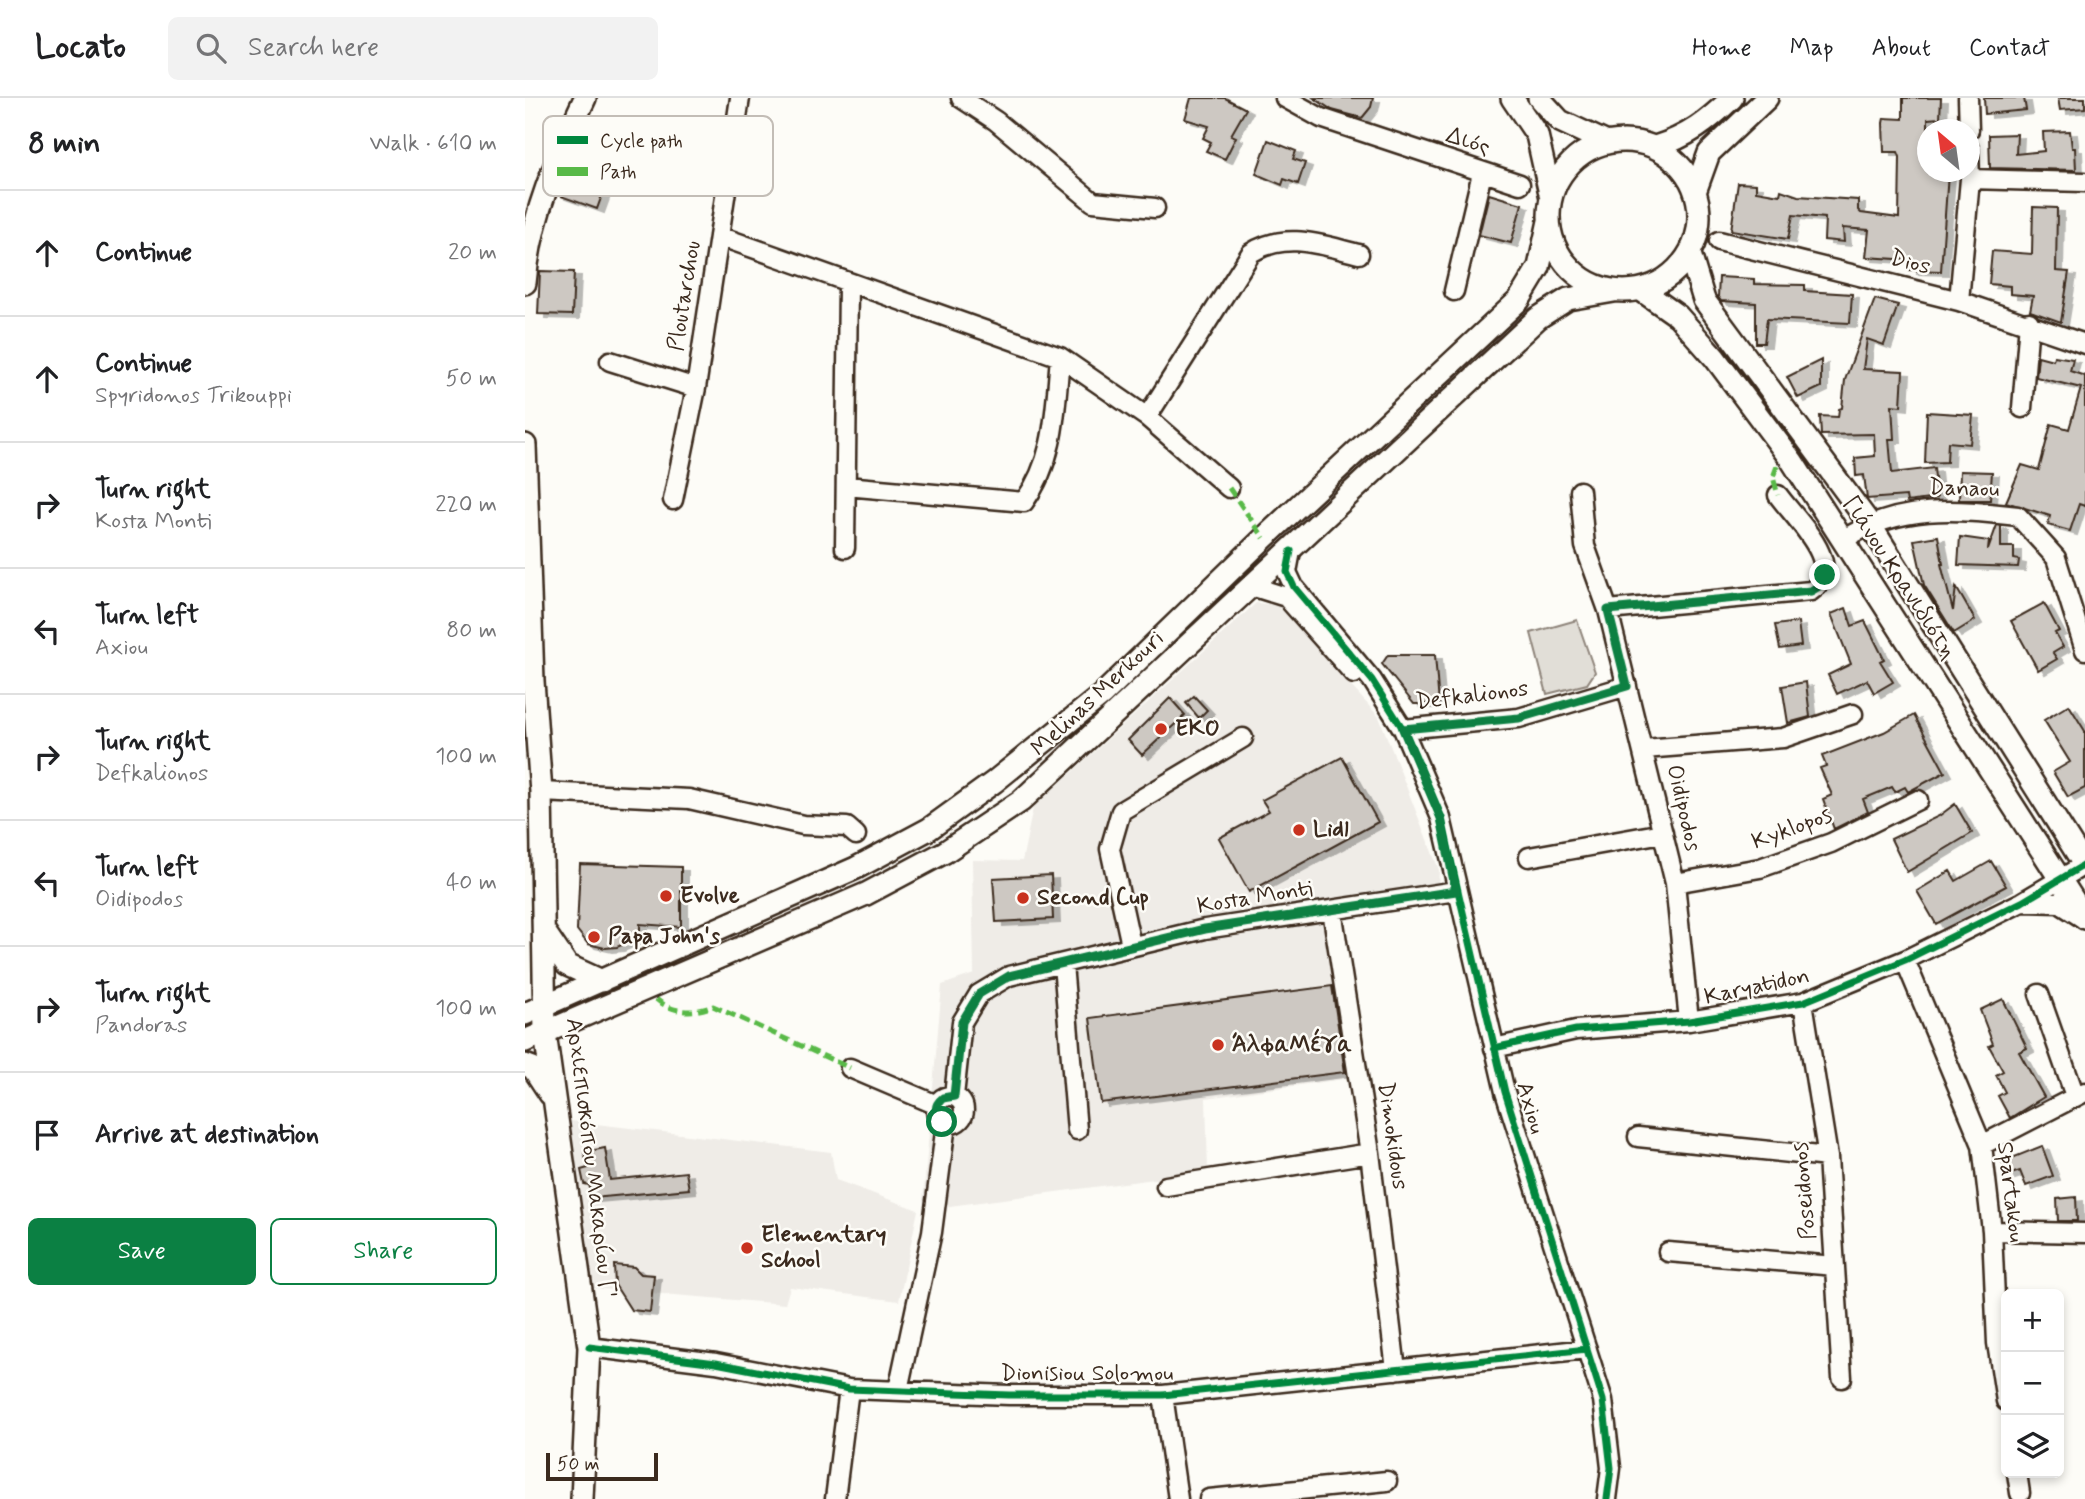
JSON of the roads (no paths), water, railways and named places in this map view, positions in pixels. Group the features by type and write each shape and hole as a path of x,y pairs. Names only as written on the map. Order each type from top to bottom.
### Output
{"main road":[{"path":"577,116 585,98"},
{"path":"1512,98 1537,135 1551,198 1549,221 1555,246 1569,268 1589,283 1613,291 1641,290 1661,282 1677,270 1690,254 1699,231 1699,207 1692,182 1677,161 1655,147 1632,141 1607,143 1588,150 1571,162 1559,179 1551,198"},
{"path":"1539,98 1560,121 1607,143"},
{"path":"1655,147 1679,140 1702,127 1732,98"},
{"path":"1695,192 1709,153 1767,98"},
{"path":"525,283 526,256 543,194"},
{"name":"Melinas Merkouri","path":"535,1009 856,868 929,829 994,782 1103,694 1264,538 1519,300 1539,267 1549,221"},
{"name":"Γιάνου Κρανιδιότη","path":"1690,254 1704,300 1869,523 2085,866"},
{"name":"Γιάνου Κρανιδιότη","path":"1641,290 1678,316 1714,358 1793,461 2085,919"},
{"name":"Melinas Merkouri","path":"525,1041 866,894 945,852 1021,801 1538,318 1568,299 1613,291"},
{"name":"Αρχιεπισκόπου Μακαρίου Γ'","path":"525,445 533,681 541,792 533,835 544,929 535,1009 545,1034 589,1347 582,1499"},
{"path":"544,929 567,965 602,981"},
{"path":"525,1065 533,1069 554,1099"}],"street":[{"name":"Ploutarchou","path":"737,116 740,98"},
{"path":"961,98 996,121 1093,202 1154,208"},
{"path":"1968,98 1969,119"},
{"name":"Διός","path":"1289,99 1321,118 1520,184"},
{"path":"1454,291 1482,173"},
{"path":"1980,179 2085,183"},
{"path":"1959,302 1970,182"},
{"name":"Ploutarchou","path":"673,500 696,388 725,196"},
{"path":"719,236 1060,357 1147,417 1229,488"},
{"path":"1147,417 1251,253 1266,244 1297,240 1359,254"},
{"name":"Dios","path":"1719,241 1959,302 2029,322 2085,344"},
{"path":"845,548 848,284"},
{"path":"2022,408 2029,322"},
{"path":"846,486 1024,502 1041,479 1052,432 1060,357"},
{"path":"610,361 696,388"},
{"name":"Oidipodos","path":"1580,491 1585,546 1608,610 1675,883 1689,1021"},
{"path":"1608,610 1811,591 1819,586 1825,575 1823,556 1778,495"},
{"name":"Danaou","path":"1844,539 1869,523 1923,510 2018,516 2056,558 2085,650"},
{"name":"Axiou","path":"1291,551 1287,572 1294,587 1372,680 1403,729 1441,818 1456,891 1517,1135 1603,1401 1611,1468 1607,1499"},
{"name":"Axiou","path":"1251,586 1286,597 1403,729"},
{"name":"Defkalionos","path":"1403,729 1519,718 1627,686"},
{"path":"1644,749 1783,738 1853,714"},
{"path":"1131,946 1110,849 1121,811 1243,738"},
{"path":"541,792 689,799 803,825 832,824 847,827 856,835"},
{"name":"Kyklopos","path":"1675,883 1760,868 1831,843 1918,800"},
{"path":"1529,857 1663,833"},
{"name":"Karyatidon","path":"2022,902 2042,880 2046,854"},
{"name":"Karyatidon","path":"1494,1048 1576,1030 1689,1021 1803,1002 1905,960 2022,902 2085,866"},
{"name":"Kosta Monti","path":"954,1096 962,1022 979,994 1009,976 1205,929 1456,891"},
{"name":"Karyatidon","path":"2022,902 2059,903 2085,919"},
{"name":"Dimokidous","path":"1332,910 1370,1153 1396,1370"},
{"name":"Spartakou","path":"1905,960 1982,1145 1992,1231 1997,1343 2001,1369"},
{"path":"1063,964 1077,1130"},
{"path":"1982,1145 2080,1094 2039,995"},
{"name":"Poseidonos","path":"1803,1002 1829,1157 1842,1378"},
{"path":"850,1068 937,1105"},
{"path":"954,1096 963,1103 965,1112 960,1121 946,1124 939,1119 937,1105 943,1098 954,1096"},
{"path":"898,1390 932,1232 946,1124"},
{"path":"1638,1137 1829,1157"},
{"path":"1166,1186 1370,1153"},
{"path":"1992,1231 2085,1233"},
{"path":"1668,1252 1835,1266"},
{"name":"Dionisiou Solomou","path":"589,1347 716,1363 849,1389 1009,1395 1163,1395 1587,1349"},
{"path":"835,1499 849,1389"},
{"path":"1163,1395 1178,1499"},
{"path":"2018,1478 2020,1493"},
{"path":"1209,1499 1387,1481"}],"place":[{"name":"EKO","path":"1161,729"},
{"name":"Lidl","path":"1299,830"},
{"name":"Evolve","path":"666,896"},
{"name":"Second Cup","path":"1023,898"},
{"name":"Papa John's","path":"594,937"},
{"name":"ΆλφαΜέγα","path":"1218,1045"},
{"name":"Elementary School","path":"747,1248"}]}
